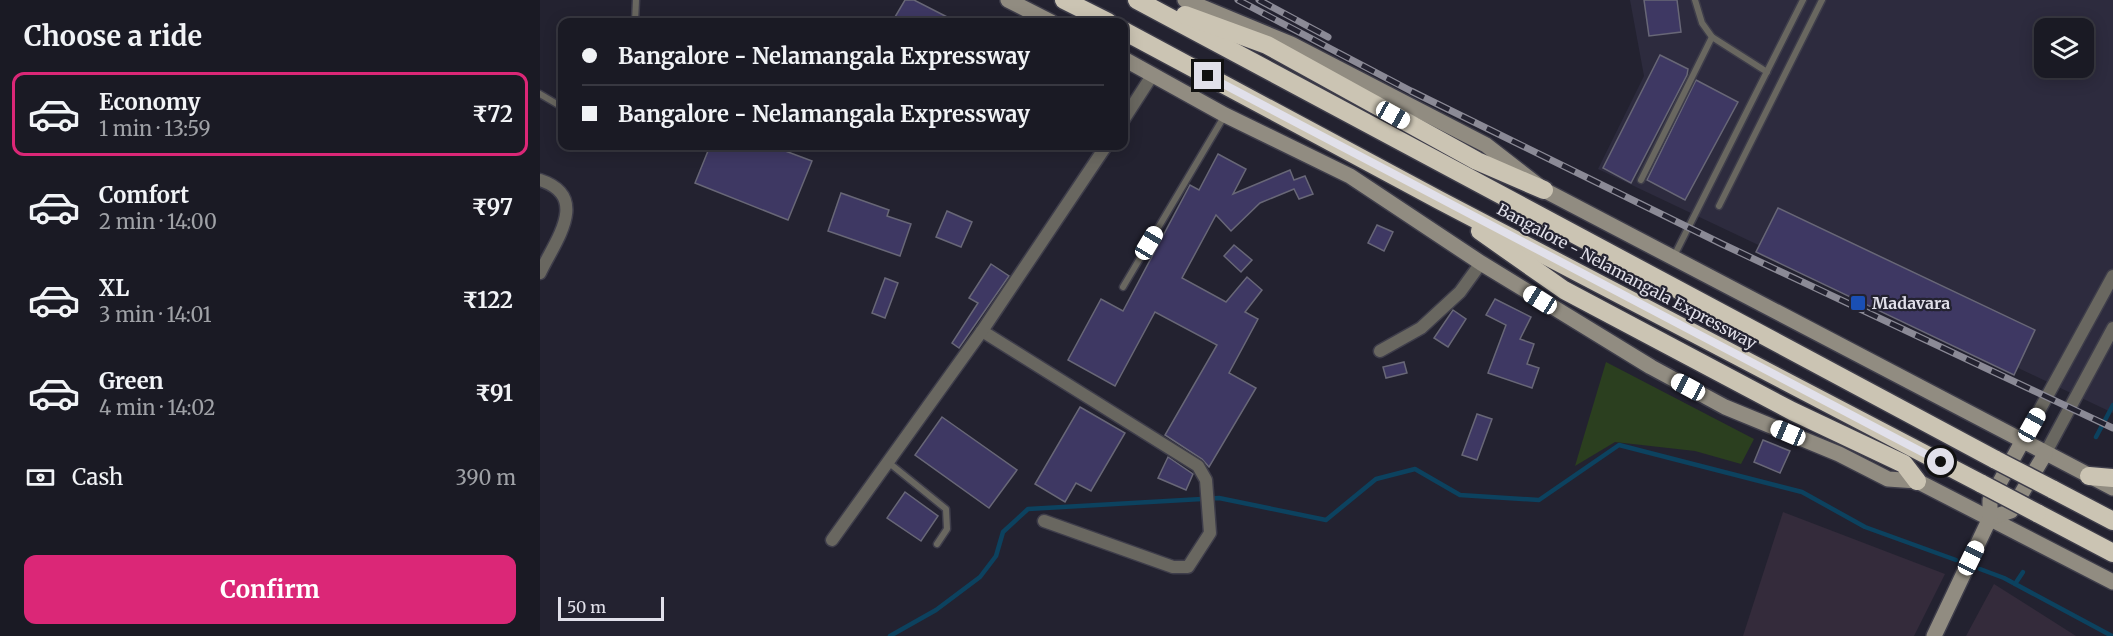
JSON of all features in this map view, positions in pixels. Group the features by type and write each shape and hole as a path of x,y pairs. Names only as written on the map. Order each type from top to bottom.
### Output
{"highway":[{"path":"1064,0 1099,18"},
{"name":"Bangalore - Nelamangala Expressway","path":"1137,0 2113,521"},
{"path":"1144,0 1267,45 1477,161 1544,190"},
{"name":"Bangalore - Nelamangala Expressway","path":"1128,33 1439,200 2113,554"},
{"path":"1439,200 1508,253 1564,290 1792,411 1904,464 1917,481"},
{"path":"2089,476 2113,478"}],"street":[{"path":"1008,0 1043,18"},
{"path":"1185,0 1291,44 1486,145 1544,190 1674,256 2022,442 2113,488"},
{"path":"1128,61 1225,115 1350,176 1481,264 1651,367 1725,406 1839,454 1888,479 1917,481 2113,582"},
{"path":"1128,113 1154,74"},
{"path":"832,540 982,332 1103,150"},
{"path":"540,180 554,185 563,194 568,206 566,220 540,273"},
{"path":"1380,351 1421,328 1460,292 1481,264"},
{"path":"1934,636 1990,518 1990,500 2113,276"},
{"path":"1990,518 2011,511 2045,454 2113,328"},
{"path":"982,332 1198,466 1206,480 1210,533 1188,567 1173,567 1044,521"}],"lane":[{"path":"635,18 636,0"},
{"path":"1695,0 1702,23 1712,37 1767,72"},
{"path":"1674,256 1803,0"},
{"path":"1719,206 1822,0"},
{"path":"1641,180 1712,37"},
{"path":"540,94 558,105"},
{"path":"1123,287 1225,115"},
{"path":"888,462 946,509 947,529 937,544"}],"shaded area":[{"path":"1630,0 2113,0 2113,413 1598,169 1644,76"},
{"path":"1783,512 1945,574 1914,636 1743,636"},
{"path":"1994,584 2076,636 1966,636"}],"green space":[{"path":"1606,362 1754,439 1741,464 1695,451 1615,442 1575,466"}],"building":[{"path":"905,0 914,0 949,18 897,18 895,17"},
{"path":"1644,0 1677,0 1681,32 1649,36"},
{"path":"1660,55 1688,69 1687,75 1631,183 1603,168"},
{"path":"1696,80 1738,102 1685,200 1647,180"},
{"path":"708,150 783,150 812,161 788,220 695,183"},
{"path":"1218,154 1246,169 1233,194 1290,170 1294,180 1305,176 1313,194 1299,199 1294,189 1260,203 1231,231 1216,215 1182,278 1226,302 1247,277 1262,290 1245,312 1258,319 1229,373 1256,388 1209,467 1202,459 1165,435 1217,345 1155,312 1115,386 1068,360 1101,299 1123,311 1190,185 1199,190"},
{"path":"841,193 889,210 887,216 911,224 900,256 828,231"},
{"path":"1778,208 2035,330 2014,375 1756,252"},
{"path":"947,211 972,222 961,247 936,237"},
{"path":"1377,225 1393,232 1384,251 1368,243"},
{"path":"1234,245 1252,260 1241,272 1224,256"},
{"path":"991,264 1009,276 959,348 952,343 978,303 969,298"},
{"path":"885,278 898,283 885,318 872,313"},
{"path":"1495,299 1531,317 1520,339 1534,344 1527,364 1539,368 1532,388 1488,373 1506,325 1486,315"},
{"path":"1453,310 1466,319 1448,347 1434,338"},
{"path":"1404,362 1407,373 1386,378 1383,367"},
{"path":"1080,407 1125,433 1091,491 1076,483 1065,502 1035,484"},
{"path":"1477,414 1492,419 1477,460 1462,455"},
{"path":"942,417 1017,470 989,508 915,455"},
{"path":"1763,440 1790,451 1780,473 1754,462"},
{"path":"1168,457 1193,474 1186,490 1158,478"},
{"path":"905,492 938,516 921,541 887,518"}],"waterway":[{"path":"2096,437 2113,405"},
{"path":"890,636 936,610 980,577 996,556 1003,532 1028,509 1219,498 1326,520 1376,479 1415,469 1460,495 1539,500 1619,445 1802,492 1865,527 1956,560"},
{"path":"1980,569 2004,578 2112,636"},
{"path":"2015,584 2023,572"}],"railway":[{"path":"1238,0 1411,91 1722,244 2113,428"},
{"path":"1259,0 1328,37"}],"place":[{"name":"Madavara","path":"1858,303"}],"route":[{"path":"1208,76 1439,200 1941,462"}]}
